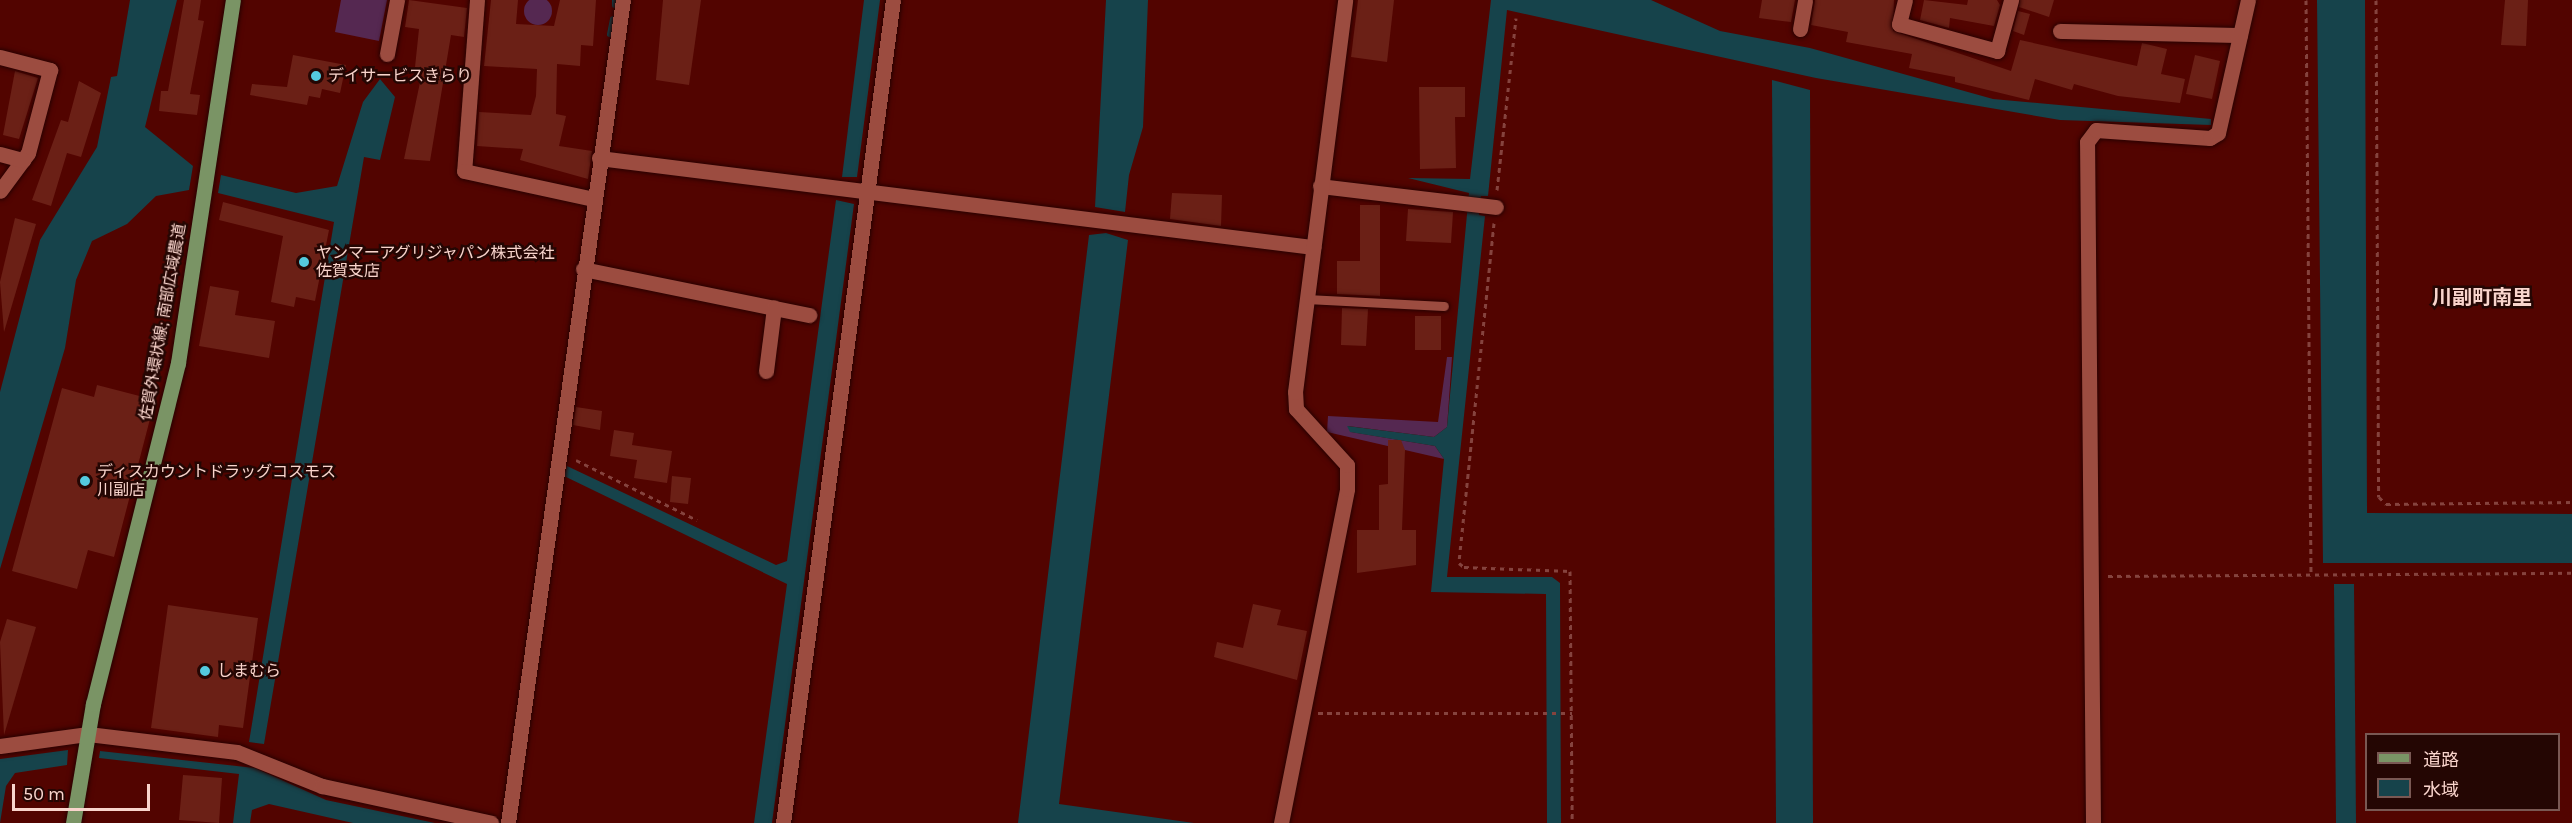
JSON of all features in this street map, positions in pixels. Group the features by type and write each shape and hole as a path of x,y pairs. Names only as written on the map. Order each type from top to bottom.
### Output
{"main road":[{"name":"佐賀外環状線; 南部広域農道","path":"73,823 88,734 178,363 234,0"}],"street":[{"path":"387,54 397,0"},
{"path":"477,0 464,171 593,199"},
{"path":"508,823 583,269 623,0"},
{"path":"783,823 893,0"},
{"path":"1281,823 1347,489 1347,465 1340,452 1296,409 1306,299 1345,0"},
{"path":"1800,30 1805,0"},
{"path":"1905,0 1899,24 1997,51 2012,0"},
{"path":"2093,823 2086,142 2096,130 2210,138 2218,133 2248,0"},
{"path":"2060,31 2240,35"},
{"path":"0,57 50,70 23,160 0,191"},
{"path":"0,154 23,160"},
{"path":"599,158 1313,248"},
{"path":"1320,186 1491,206"},
{"path":"583,269 809,315"},
{"path":"766,370 774,308"},
{"path":"0,746 88,734 250,755 322,786 491,823"}],"lane":[{"path":"1306,299 1444,306"}],"path":[{"path":"2306,0 2311,575"},
{"path":"2376,0 2379,497 2386,504 2572,502"},
{"path":"1516,18 1491,206 1459,563 1464,567 1570,572 1572,823"},
{"path":"558,452 697,519"},
{"path":"2091,576 2572,573"},
{"path":"1303,713 1572,713"}],"shaded area":[{"path":"531,-1 545,-1 551,6 551,16 543,24 533,24 525,16 525,6"},
{"path":"341,0 387,0 379,41 335,32"},
{"path":"1447,357 1452,357 1447,427 1434,437 1348,426 1351,432 1435,446 1444,459 1327,432 1328,416 1438,422"}],"water":[{"path":"130,0 177,0 145,127 193,166 189,190 156,196 127,224 92,241 76,280 65,348 0,569 0,392 40,240 97,147 111,77 117,76"},
{"path":"864,0 880,0 857,177 842,177"},
{"path":"1106,0 1148,0 1143,127 1129,175 1125,212 1095,207"},
{"path":"1491,0 1651,0 1720,31 1810,48 1993,99 2211,119 2211,125 2060,120 1816,78 1507,10 1488,196 1481,196 1479,215 1485,216 1447,577 1552,577 1560,583 1561,823 1547,823 1546,594 1431,592 1444,459 1435,446 1350,432 1347,426 1434,437 1447,427 1469,193 1408,178 1470,179"},
{"path":"2317,0 2365,0 2367,513 2572,514 2572,563 2323,563"},
{"path":"380,79 395,97 380,160 364,157 264,744 249,742 334,222 218,193 221,175 296,193 337,186 363,102"},
{"path":"1772,80 1810,90 1813,823 1776,823"},
{"path":"836,200 854,204 772,823 754,823 787,584 564,476 567,466 776,565 787,561"},
{"path":"1106,233 1128,240 1059,804 1194,823 1018,823 1089,235"},
{"path":"2334,584 2354,584 2356,823 2336,823"},
{"path":"68,750 67,765 15,773 6,786 0,823 0,759"},
{"path":"100,751 255,768 326,800 435,823 353,823 269,804 252,810 250,823 233,823 239,774 99,758"}],"building":[{"path":"184,0 201,0 198,20 204,21 190,94 200,95 197,115 159,111 161,91 168,91"},
{"path":"409,0 467,8 464,37 451,35 430,161 404,159 423,68 415,67 419,29 405,27"},
{"path":"491,0 518,0 516,24 554,26 560,0 596,0 593,46 581,45 580,66 557,64 556,114 566,116 559,146 592,151 588,179 520,160 523,149 477,146 479,112 531,115 536,96 537,69 484,66"},
{"path":"663,0 701,0 689,85 656,80"},
{"path":"1358,0 1394,0 1387,62 1351,57"},
{"path":"1762,0 1795,0 1791,22 1759,18"},
{"path":"1815,0 1894,0 1893,31 2011,71 2020,40 2137,66 2142,43 2167,49 2161,74 2185,79 2180,103 2118,96 2074,84 2072,90 2035,79 2029,100 1955,82 1955,77 1909,68 1912,54 1846,42 1848,32 1811,25"},
{"path":"1924,0 1967,5 1968,0 1997,0 2000,5 1994,26 1950,18 1949,28 1920,20"},
{"path":"2020,0 2054,0 2049,17 2019,7"},
{"path":"2505,0 2528,0 2526,46 2501,45"},
{"path":"2018,11 2030,14 2024,35 2013,31"},
{"name":"デイサービスきらり","path":"293,55 346,65 340,93 322,89 320,98 309,96 307,105 250,95 252,84 287,87"},
{"path":"2195,55 2220,61 2212,99 2186,94"},
{"path":"15,71 38,78 19,139 3,135"},
{"path":"79,81 101,93 81,157 67,153 51,206 32,200 61,120 68,122"},
{"path":"1419,87 1465,87 1465,117 1455,117 1456,168 1420,169"},
{"path":"1172,193 1222,195 1221,226 1170,219"},
{"path":"223,202 329,230 315,301 296,297 294,307 271,302 283,236 219,220"},
{"path":"1360,205 1380,205 1380,296 1337,294 1337,261 1360,261"},
{"path":"1408,209 1453,212 1451,243 1406,241"},
{"path":"15,218 36,224 4,332 0,282"},
{"path":"210,286 239,291 235,315 275,321 269,358 199,346"},
{"path":"1342,308 1368,309 1366,346 1341,345"},
{"path":"1415,316 1441,316 1441,350 1415,350"},
{"name":"ディスカウントドラッグコスモス 川副店","path":"97,385 155,400 114,557 88,550 77,589 12,571 62,388 94,397"},
{"path":"576,407 602,411 600,430 573,425"},
{"path":"614,430 634,433 632,445 672,451 667,483 634,478 637,460 610,456"},
{"path":"1388,440 1401,440 1405,450 1402,530 1416,530 1416,565 1357,573 1357,530 1379,530 1379,485 1388,484"},
{"path":"672,476 691,478 688,504 670,502"},
{"path":"1253,604 1281,610 1277,625 1307,631 1297,680 1214,657 1217,642 1243,648"},
{"name":"しまむら","path":"168,605 258,618 243,728 219,725 218,737 151,728"},
{"path":"7,619 36,627 4,735 0,642"},
{"path":"183,775 222,778 219,823 179,820"}],"waterway":[{"path":"614,0 614,5"},
{"path":"609,34 612,18"}],"place":[{"name":"デイサービスきらり","path":"316,76"},
{"name":"ヤンマーアグリジャパン株式会社 佐賀支店","path":"304,262"},
{"name":"ディスカウントドラッグコスモス 川副店","path":"85,481"},
{"name":"しまむら","path":"205,671"}],"district":[{"name":"川副町南里","path":"2482,297"}]}
